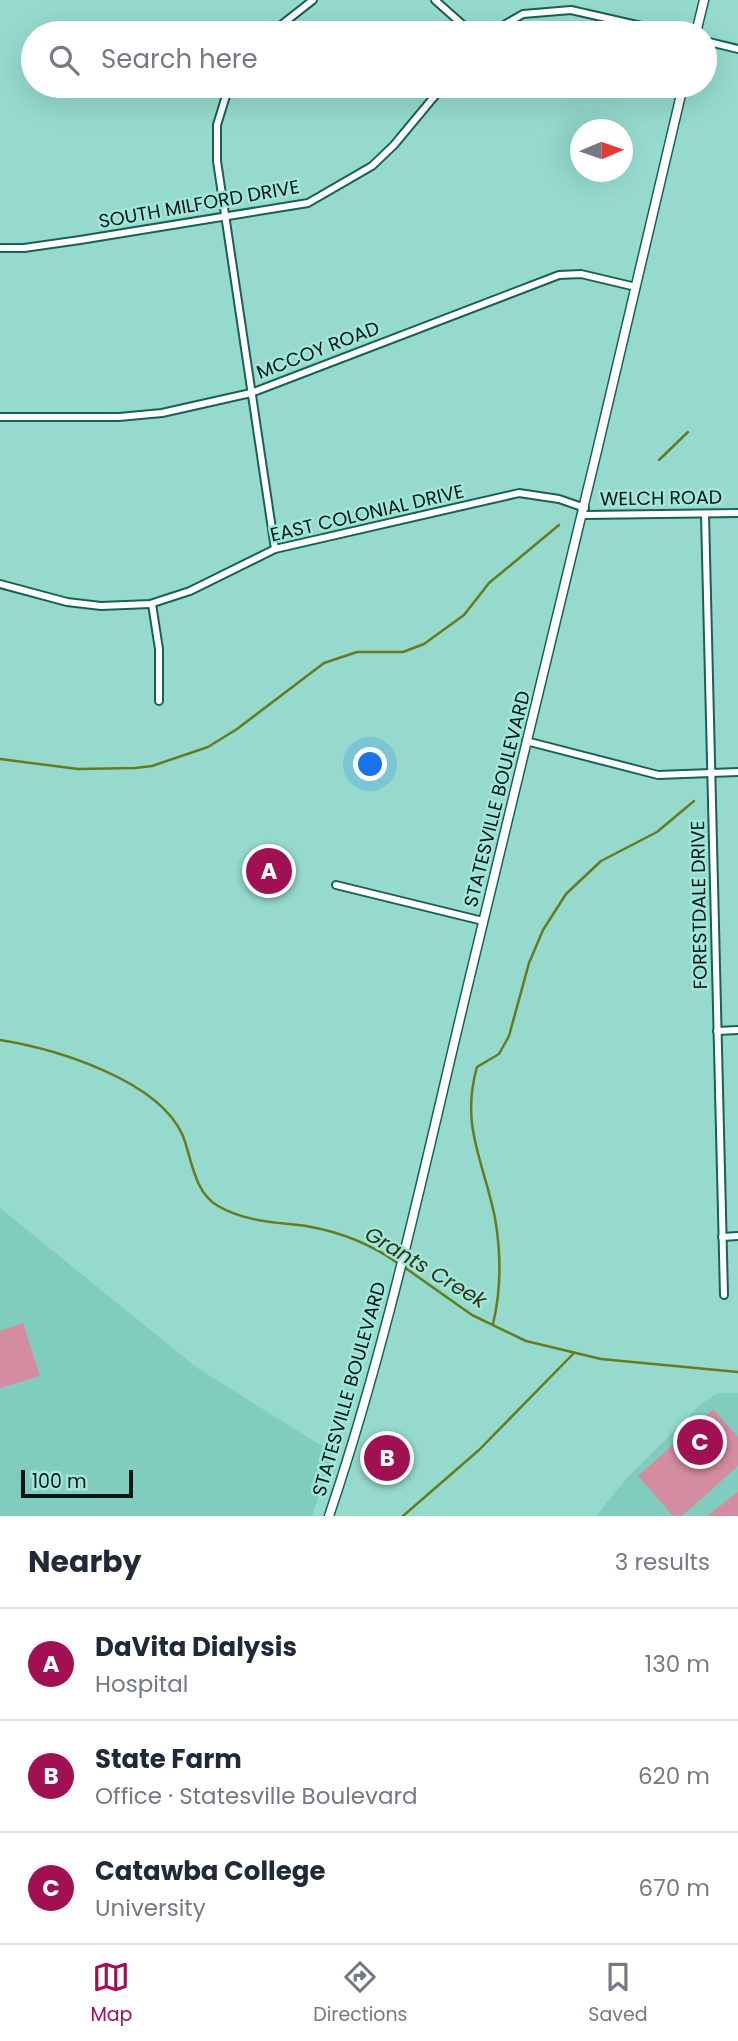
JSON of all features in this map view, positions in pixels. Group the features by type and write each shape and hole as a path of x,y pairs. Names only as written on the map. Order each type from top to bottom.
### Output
{"main road":[{"path":"699,21 704,0"},
{"name":"STATESVILLE BOULEVARD","path":"329,1516 357,1432 397,1280 526,741 584,512 681,98"}],"street":[{"path":"286,21 313,0"},
{"path":"435,0 459,21"},
{"path":"511,21 523,14 571,10 619,21"},
{"path":"717,44 738,49"},
{"path":"225,98 217,125 217,161 275,549"},
{"name":"SOUTH MILFORD DRIVE","path":"0,247 46,245 308,203 372,166 394,145 433,98"},
{"name":"MCCOY ROAD","path":"0,416 118,417 162,413 251,393 559,275 581,274 636,288"},
{"name":"EAST COLONIAL DRIVE","path":"0,584 67,602 101,606 152,604 190,591 275,549 519,494 559,499 584,512"},
{"name":"WELCH ROAD","path":"584,512 738,513"},
{"name":"FORESTDALE DRIVE","path":"705,514 724,1295"},
{"path":"152,604 159,649 159,701"},
{"path":"526,741 658,775 738,772"},
{"path":"337,886 484,921"},
{"path":"717,1031 738,1030"},
{"path":"722,1237 738,1236"}],"shaded area":[{"path":"0,1208 196,1367 333,1453 312,1516 0,1516"},
{"path":"23,1323 40,1376 0,1388 0,1331"},
{"path":"717,1393 738,1393 738,1516 596,1516 626,1479 700,1405"},
{"path":"713,1409 738,1437 738,1466 682,1516 673,1516 638,1476"},
{"path":"738,1492 738,1516 707,1516"}],"waterway":[{"path":"659,460 688,432"},
{"path":"0,759 78,769 135,768 152,766 208,747 237,729 324,663 357,652 403,652 424,644 464,615 489,583 559,525"},
{"path":"493,1324 499,1285 498,1245 495,1218 472,1126 472,1088 477,1067 499,1054 509,1036 529,963 543,930 566,894 601,861 657,832 694,801"},
{"name":"Grants Creek","path":"0,1040 49,1051 104,1070 152,1099 171,1116 183,1136 199,1184 210,1200 218,1206 250,1218 306,1226 343,1235 366,1244 399,1264"},
{"name":"Grants Creek","path":"404,1267 472,1315 526,1341 601,1359 738,1372"},
{"path":"403,1516 479,1450 574,1353"}],"place":[{"name":"DaVita Dialysis","path":"269,871"},
{"name":"Catawba College","path":"700,1442"},
{"name":"State Farm","path":"387,1458"}]}
